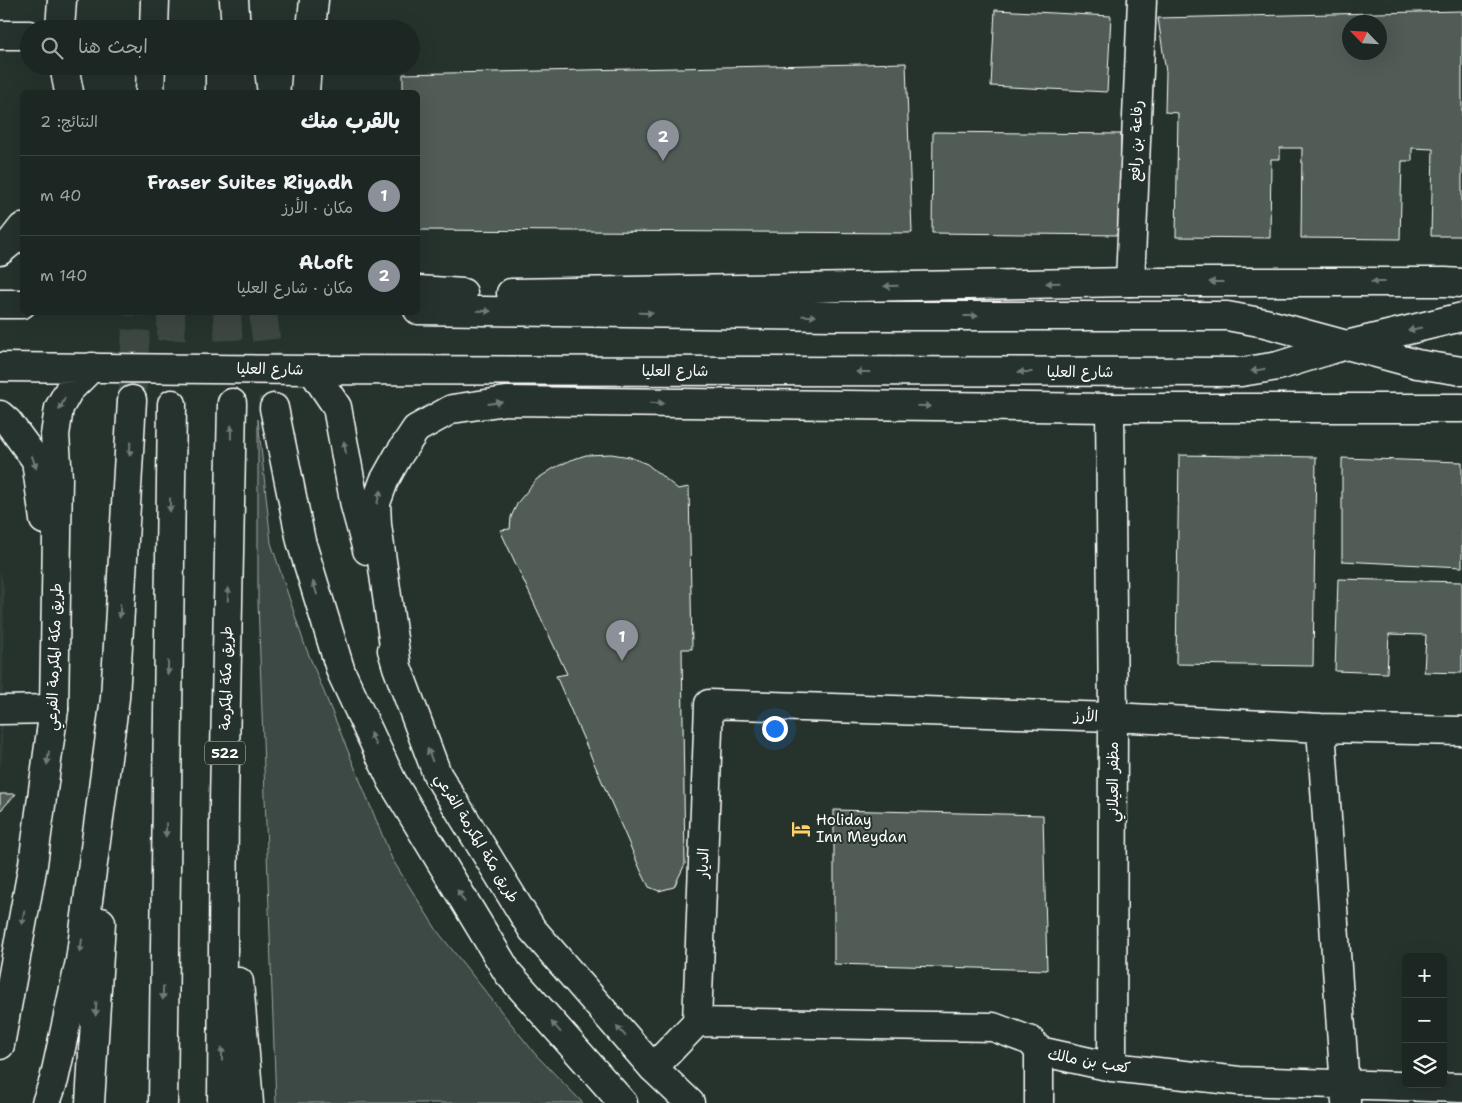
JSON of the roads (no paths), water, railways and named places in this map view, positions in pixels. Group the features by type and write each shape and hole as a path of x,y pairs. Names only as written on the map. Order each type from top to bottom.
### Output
{"main road":[{"path":"60,20 61,0"},
{"path":"155,20 156,0"},
{"path":"168,0 169,20"},
{"path":"220,0 220,20"},
{"path":"234,0 235,20"},
{"path":"312,20 315,0"},
{"path":"315,0 315,20"},
{"name":"رفاعة بن رافع","path":"1130,282 1142,0"},
{"path":"0,35 20,35"},
{"path":"49,90 52,75"},
{"path":"60,75 61,90"},
{"path":"66,75 69,90"},
{"path":"150,90 151,75"},
{"path":"169,75 169,90"},
{"path":"220,75 220,90"},
{"path":"240,75 242,90"},
{"path":"305,90 306,75"},
{"path":"312,90 313,75"},
{"path":"0,251 11,242 20,231"},
{"path":"420,290 451,293 595,292 1130,282 1462,283"},
{"path":"0,304 20,304"},
{"name":"شارع العليا","path":"420,310 834,316 1227,316 1265,323 1417,364 1462,371"},
{"name":"شارع العليا","path":"0,367 312,370 1241,372 1278,366 1346,344 1462,318"},
{"name":"طريق مكة المكرمة الفرعي","path":"0,1045 33,864 54,709 58,478 55,435 58,408 69,390 92,367"},
{"name":"طريق مكة المكرمة الفرعي","path":"312,370 337,407 356,506 397,667 437,774 532,929 653,1068 690,1103"},
{"path":"90,1103 132,400"},
{"path":"397,667 377,525 376,503 384,480 416,429 452,409 506,401 1110,408 1462,408"},
{"name":"طريق مكة المكرمة","path":"222,1103 224,802 232,403"},
{"path":"163,1103 172,404"},
{"path":"274,408 301,541 341,672 392,781 508,973 623,1103"},
{"name":"مظفر العيلاني","path":"1110,408 1113,717 1112,1067"},
{"path":"0,415 8,422 36,460 56,610"},
{"path":"46,1103 54,1080 80,961 115,698"},
{"name":"الأرز","path":"709,704 1113,717 1321,728 1462,731"},
{"name":"الديار","path":"697,1022 709,704"},
{"path":"0,710 54,709"},
{"path":"1321,728 1346,1094"},
{"path":"224,802 249,1103"},
{"path":"653,1068 697,1022"},
{"name":"كعب بن مالك","path":"697,1022 993,1027 1032,1041 1038,1051 1112,1067 1346,1094 1462,1088"},
{"path":"1038,1051 1039,1103"}],"tunnel":[{"path":"132,400 137,315"},
{"path":"171,315 172,404"},
{"path":"227,315 232,403"},
{"path":"263,315 274,408"}],"place":[{"name":"ALoft","path":"663,161"},
{"name":"Fraser Suites Riyadh","path":"622,661"},
{"name":"Holiday Inn Meydan","path":"801,829"}]}
